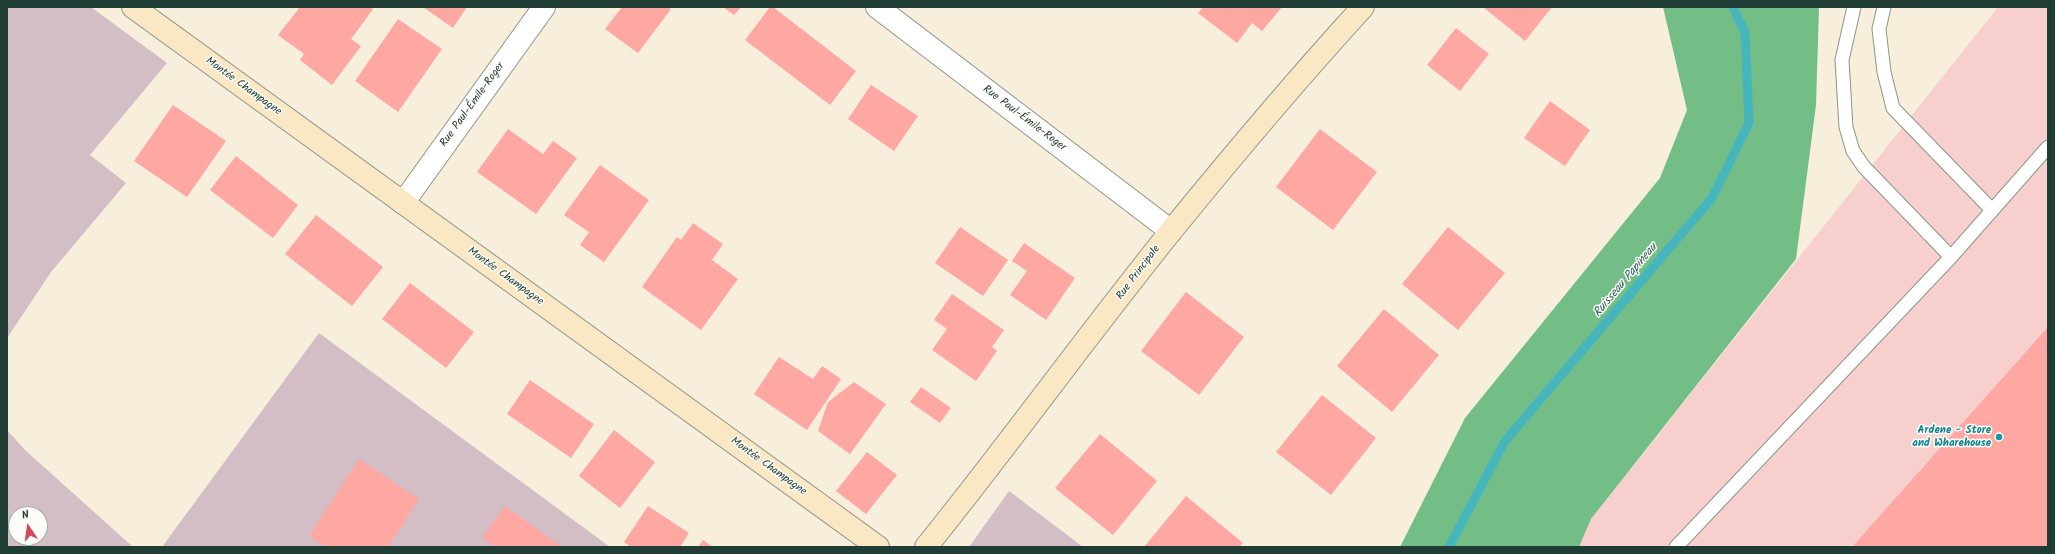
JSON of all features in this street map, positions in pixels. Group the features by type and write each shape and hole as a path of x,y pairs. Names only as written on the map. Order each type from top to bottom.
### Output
{"street":[{"name":"Montée Champagne","path":"133,7 878,547"},
{"name":"Rue Paul-Émile-Roger","path":"403,203 544,7"},
{"name":"Rue Paul-Émile-Roger","path":"877,7 1172,231"},
{"name":"Rue Principale","path":"926,547 985,474 1172,231 1304,71 1363,7"}],"lane":[{"path":"1854,7 1842,60 1846,127 1852,151 1864,167 1951,257"},
{"path":"1884,7 1880,29 1884,72 1893,108 1992,210"},
{"path":"1676,547 1951,257 2048,147"}],"shaded area":[{"path":"7,7 91,7 167,63 90,155 126,183 51,272 7,338"},
{"path":"1998,7 2048,7 2048,547 1579,547 1591,519"},
{"path":"319,333 610,547 162,547"},
{"path":"7,430 25,450 133,547 7,547"},
{"path":"1009,491 1083,547 969,547"}],"green space":[{"path":"1663,7 1819,7 1816,105 1796,259 1591,519 1579,547 1400,547 1465,418 1660,178 1687,110"}],"building":[{"path":"300,7 370,7 373,9 351,39 361,46 332,85 300,60 304,54 278,35"},
{"path":"423,7 467,7 453,28"},
{"path":"622,7 668,7 671,9 638,53 605,29"},
{"path":"723,7 741,7 734,15"},
{"path":"770,7 773,7 856,71 830,105 745,40"},
{"path":"1203,7 1282,7 1262,31 1252,23 1237,43 1198,13"},
{"path":"1483,7 1552,7 1525,41"},
{"path":"398,19 442,49 398,112 355,81"},
{"path":"1456,28 1489,54 1460,91 1427,65"},
{"path":"871,85 918,116 894,151 848,119"},
{"path":"1550,101 1590,130 1565,166 1524,138"},
{"path":"173,105 226,141 187,197 134,161"},
{"path":"508,129 543,154 553,141 577,158 536,214 477,172"},
{"path":"1320,129 1377,172 1333,230 1276,187"},
{"path":"236,156 298,205 273,238 210,190"},
{"path":"600,165 649,200 604,262 580,245 589,232 564,215"},
{"path":"316,215 383,267 352,306 285,254"},
{"path":"693,223 723,244 712,260 738,279 701,330 642,287 677,237 681,240"},
{"path":"960,227 1008,260 983,296 935,263"},
{"path":"1448,227 1505,273 1458,330 1402,284"},
{"path":"1024,243 1075,278 1046,320 1010,295 1027,271 1012,261"},
{"path":"410,283 474,332 446,368 382,319"},
{"path":"1186,292 1244,337 1199,395 1141,351"},
{"path":"952,294 1004,330 992,347 997,351 976,381 932,350 947,329 934,320"},
{"path":"1384,309 1439,355 1392,412 1337,366"},
{"name":"Ardene - Store and Wharehouse","path":"2048,327 2048,547 1852,547"},
{"path":"779,357 813,379 822,366 841,379 807,430 754,394"},
{"path":"530,380 594,424 571,458 507,414"},
{"path":"854,382 886,404 850,454 818,431 828,402"},
{"path":"921,387 951,408 940,423 910,402"},
{"path":"1322,395 1376,438 1331,495 1276,452"},
{"path":"614,430 655,462 620,508 579,476"},
{"path":"1100,434 1157,481 1113,535 1055,488"},
{"path":"867,452 897,475 866,514 836,491"},
{"path":"359,459 419,499 388,547 326,547 309,536"},
{"path":"1186,496 1243,543 1239,547 1144,547"},
{"path":"505,506 562,547 494,547 482,538"},
{"path":"648,506 689,533 680,547 631,547 624,542"},
{"path":"703,540 713,547 698,547"}],"waterway":[{"name":"Ruisseau Papineau","path":"1449,547 1505,441 1712,198 1749,123 1745,33 1733,7"}],"place":[{"name":"Ardene - Store and Wharehouse","path":"1999,437"}]}
